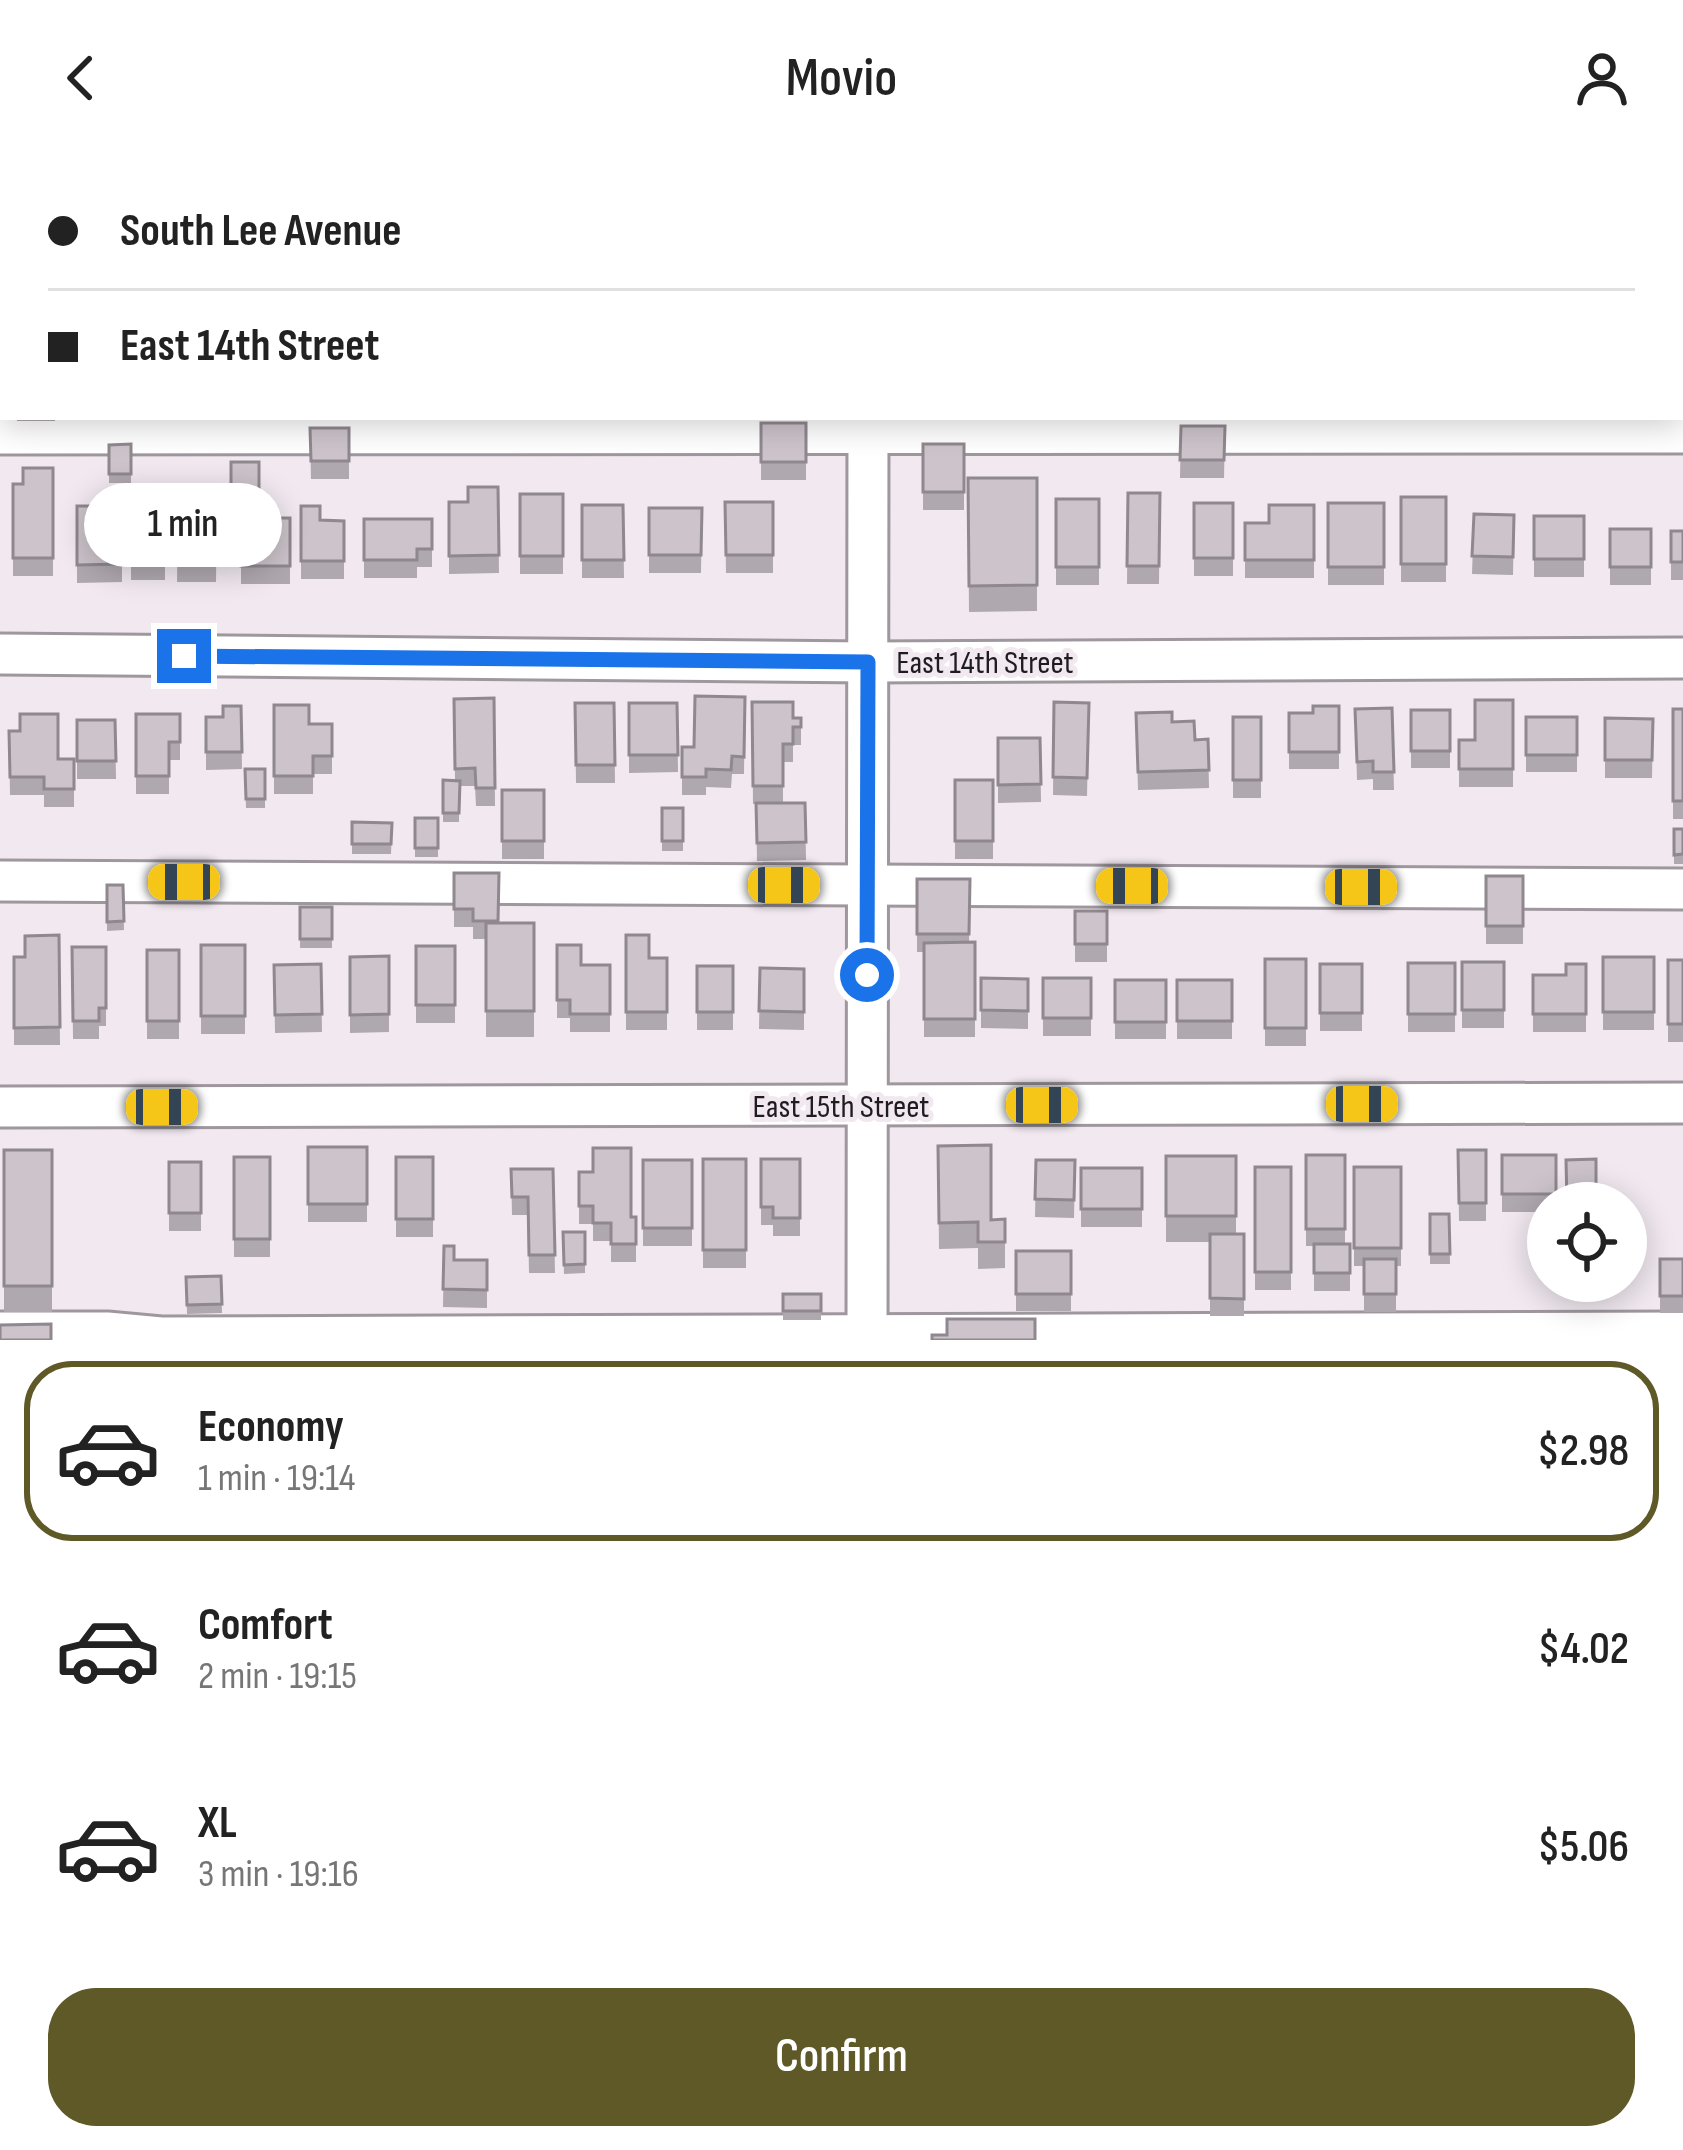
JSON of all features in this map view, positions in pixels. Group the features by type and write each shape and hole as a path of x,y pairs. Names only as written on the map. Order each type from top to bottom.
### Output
{"street":[{"path":"867,1337 868,424"},
{"path":"0,434 868,424 1683,434"},
{"name":"East 14th Street","path":"0,654 868,662 1683,658"},
{"path":"0,881 1683,889"},
{"name":"East 15th Street","path":"0,1107 1683,1103"},
{"path":"0,1332 161,1337 1683,1332"}],"building":[{"path":"761,423 806,423 806,462 761,462"},
{"path":"1181,426 1225,426 1224,460 1180,460"},
{"path":"310,428 349,428 349,461 311,461"},
{"path":"131,444 131,474 109,474 109,445"},
{"path":"923,444 964,444 964,492 923,492"},
{"path":"231,462 259,462 259,495 231,495"},
{"path":"23,468 53,468 53,558 13,558 13,484 23,484"},
{"path":"968,478 1037,478 1037,585 969,586"},
{"path":"468,487 498,487 499,555 449,556 449,502 468,502"},
{"path":"1128,493 1160,493 1159,566 1127,566"},
{"path":"520,494 563,494 563,556 520,556"},
{"path":"1401,497 1446,497 1446,564 1401,564"},
{"path":"1056,499 1099,499 1099,567 1056,567"},
{"path":"725,502 773,502 773,555 726,555"},
{"path":"178,503 217,503 216,564 177,564"},
{"path":"1194,503 1233,503 1233,558 1194,558"},
{"path":"1328,503 1384,503 1384,567 1328,567"},
{"path":"582,505 623,505 624,560 582,560"},
{"path":"1269,505 1314,505 1314,560 1245,560 1245,523 1269,523"},
{"path":"77,506 122,506 122,564 77,565"},
{"path":"301,506 320,506 320,520 344,521 344,561 301,561"},
{"path":"649,508 702,508 701,555 649,555"},
{"path":"131,510 165,510 165,562 131,562"},
{"path":"1474,514 1514,515 1513,557 1472,556"},
{"path":"1534,516 1584,516 1584,559 1534,559"},
{"path":"241,518 290,518 290,566 241,566"},
{"path":"364,519 432,519 432,549 417,549 417,560 364,560"},
{"path":"1610,529 1651,529 1651,567 1610,567"},
{"path":"1671,531 1683,531 1683,562 1671,562"},
{"path":"695,696 745,697 744,757 732,756 731,770 706,769 706,777 682,777 682,747 694,747"},
{"path":"494,698 495,788 476,788 475,768 455,769 454,699"},
{"path":"1475,700 1513,700 1513,769 1459,769 1459,740 1475,740"},
{"path":"752,702 793,702 793,718 801,718 801,727 793,727 793,744 783,744 783,786 753,786"},
{"path":"1054,702 1089,703 1087,778 1053,777"},
{"path":"575,703 614,703 615,765 576,765"},
{"path":"629,703 677,703 678,755 629,755"},
{"path":"274,705 309,705 309,724 332,724 332,756 313,756 313,776 274,776"},
{"path":"223,706 241,706 242,752 206,752 206,717 223,717"},
{"path":"1313,706 1339,706 1339,752 1289,752 1289,713 1313,713"},
{"path":"1392,708 1394,772 1373,772 1373,761 1357,762 1355,709"},
{"path":"1673,709 1683,709 1683,801 1673,801"},
{"path":"1411,710 1450,710 1450,751 1411,751"},
{"path":"1172,712 1172,722 1194,721 1195,740 1208,739 1209,770 1138,772 1136,713"},
{"path":"20,714 58,714 58,759 74,759 74,789 44,789 44,777 10,777 9,731 20,731"},
{"path":"136,714 180,714 180,742 169,742 169,776 136,776"},
{"path":"1233,717 1261,717 1261,780 1233,780"},
{"path":"1526,717 1577,717 1577,755 1526,755"},
{"path":"1605,718 1653,719 1652,760 1605,760"},
{"path":"77,720 115,720 116,761 77,761"},
{"path":"998,738 1040,738 1041,784 998,785"},
{"path":"245,769 265,769 265,799 246,799"},
{"path":"443,780 460,781 459,813 443,813"},
{"path":"955,780 993,780 993,841 955,841"},
{"path":"502,790 544,790 544,841 502,841"},
{"path":"756,803 805,803 806,842 757,843"},
{"path":"662,808 683,808 683,841 662,841"},
{"path":"415,818 438,818 438,848 415,848"},
{"path":"352,822 392,823 391,844 352,844"},
{"path":"1674,829 1683,829 1683,854 1674,855"},
{"path":"454,873 499,873 498,921 473,921 473,909 454,909"},
{"path":"1486,876 1523,876 1523,926 1486,926"},
{"path":"917,879 970,879 969,934 917,934"},
{"path":"107,885 123,885 124,921 107,922"},
{"path":"300,907 332,907 332,939 300,939"},
{"path":"1075,911 1107,911 1107,944 1075,944"},
{"path":"486,923 534,923 534,1011 486,1011"},
{"path":"59,935 60,1027 14,1028 14,957 25,957 25,936"},
{"path":"626,935 649,935 649,958 667,958 667,1012 626,1012"},
{"path":"975,942 975,1019 924,1019 924,943"},
{"path":"201,945 245,945 245,1016 201,1016"},
{"path":"557,945 581,945 581,965 610,965 610,1014 570,1014 570,1000 557,1000"},
{"path":"416,946 455,946 455,1005 416,1005"},
{"path":"72,947 106,947 106,1008 99,1008 99,1021 73,1021"},
{"path":"147,950 179,950 179,1021 147,1021"},
{"path":"389,956 389,1014 350,1015 350,957"},
{"path":"1603,957 1654,957 1654,1012 1603,1012"},
{"path":"1265,959 1306,959 1306,1028 1265,1028"},
{"path":"1668,960 1683,960 1683,1024 1668,1024"},
{"path":"1462,962 1504,962 1504,1010 1462,1010"},
{"path":"1408,963 1455,963 1455,1014 1408,1014"},
{"path":"321,964 322,1014 275,1015 274,965"},
{"path":"1320,964 1362,964 1362,1013 1320,1013"},
{"path":"1566,964 1586,964 1586,1014 1533,1014 1533,975 1566,975"},
{"path":"697,966 733,966 733,1012 697,1012"},
{"path":"760,968 804,969 804,1012 759,1011"},
{"path":"981,978 1028,979 1028,1011 981,1010"},
{"path":"1043,978 1091,978 1091,1018 1043,1018"},
{"path":"1115,980 1166,980 1166,1022 1115,1022"},
{"path":"1177,980 1232,980 1232,1021 1177,1021"},
{"path":"991,1145 991,1220 1005,1219 1005,1242 978,1242 978,1222 939,1223 938,1146"},
{"path":"308,1147 367,1147 367,1204 308,1204"},
{"path":"593,1148 631,1148 636,1244 611,1244 611,1223 593,1223 593,1206 579,1206 579,1172 593,1172"},
{"path":"4,1150 52,1150 52,1286 4,1286"},
{"path":"1458,1150 1486,1150 1486,1203 1459,1203"},
{"path":"1306,1155 1345,1155 1345,1229 1306,1229"},
{"path":"1502,1155 1556,1155 1556,1182 1527,1182 1527,1194 1502,1194"},
{"path":"1166,1156 1236,1156 1236,1216 1166,1216"},
{"path":"234,1157 270,1157 270,1239 234,1239"},
{"path":"396,1157 433,1157 433,1219 396,1219"},
{"path":"703,1159 746,1159 746,1250 703,1250"},
{"path":"761,1159 800,1159 800,1218 773,1218 773,1207 761,1207"},
{"path":"1596,1159 1596,1182 1567,1182 1566,1160"},
{"path":"643,1160 692,1160 692,1228 643,1228"},
{"path":"1036,1160 1075,1160 1074,1200 1035,1199"},
{"path":"169,1162 201,1162 201,1213 169,1213"},
{"path":"1255,1167 1291,1167 1291,1272 1255,1272"},
{"path":"1354,1167 1401,1167 1401,1248 1354,1248"},
{"path":"1081,1168 1142,1168 1142,1209 1081,1209"},
{"path":"511,1169 553,1169 555,1255 529,1255 528,1197 512,1197"},
{"path":"1430,1214 1449,1214 1450,1254 1430,1254"},
{"path":"563,1232 585,1232 585,1264 564,1265"},
{"path":"1210,1234 1244,1234 1244,1299 1210,1298"},
{"path":"1314,1244 1350,1244 1350,1273 1314,1273"},
{"path":"444,1246 454,1246 454,1260 487,1260 487,1290 443,1289"},
{"path":"1016,1251 1071,1251 1071,1294 1016,1294"},
{"path":"1364,1259 1396,1259 1396,1294 1364,1294"},
{"path":"1660,1259 1683,1259 1683,1296 1660,1296"},
{"path":"221,1276 222,1304 187,1305 186,1277"},
{"path":"783,1294 821,1294 821,1311 783,1311"},
{"path":"947,1319 1035,1319 1035,1340 932,1340 932,1335 947,1335"},
{"path":"51,1324 51,1340 0,1340 0,1325"}],"route":[{"path":"184,656 868,662 867,975"}]}
